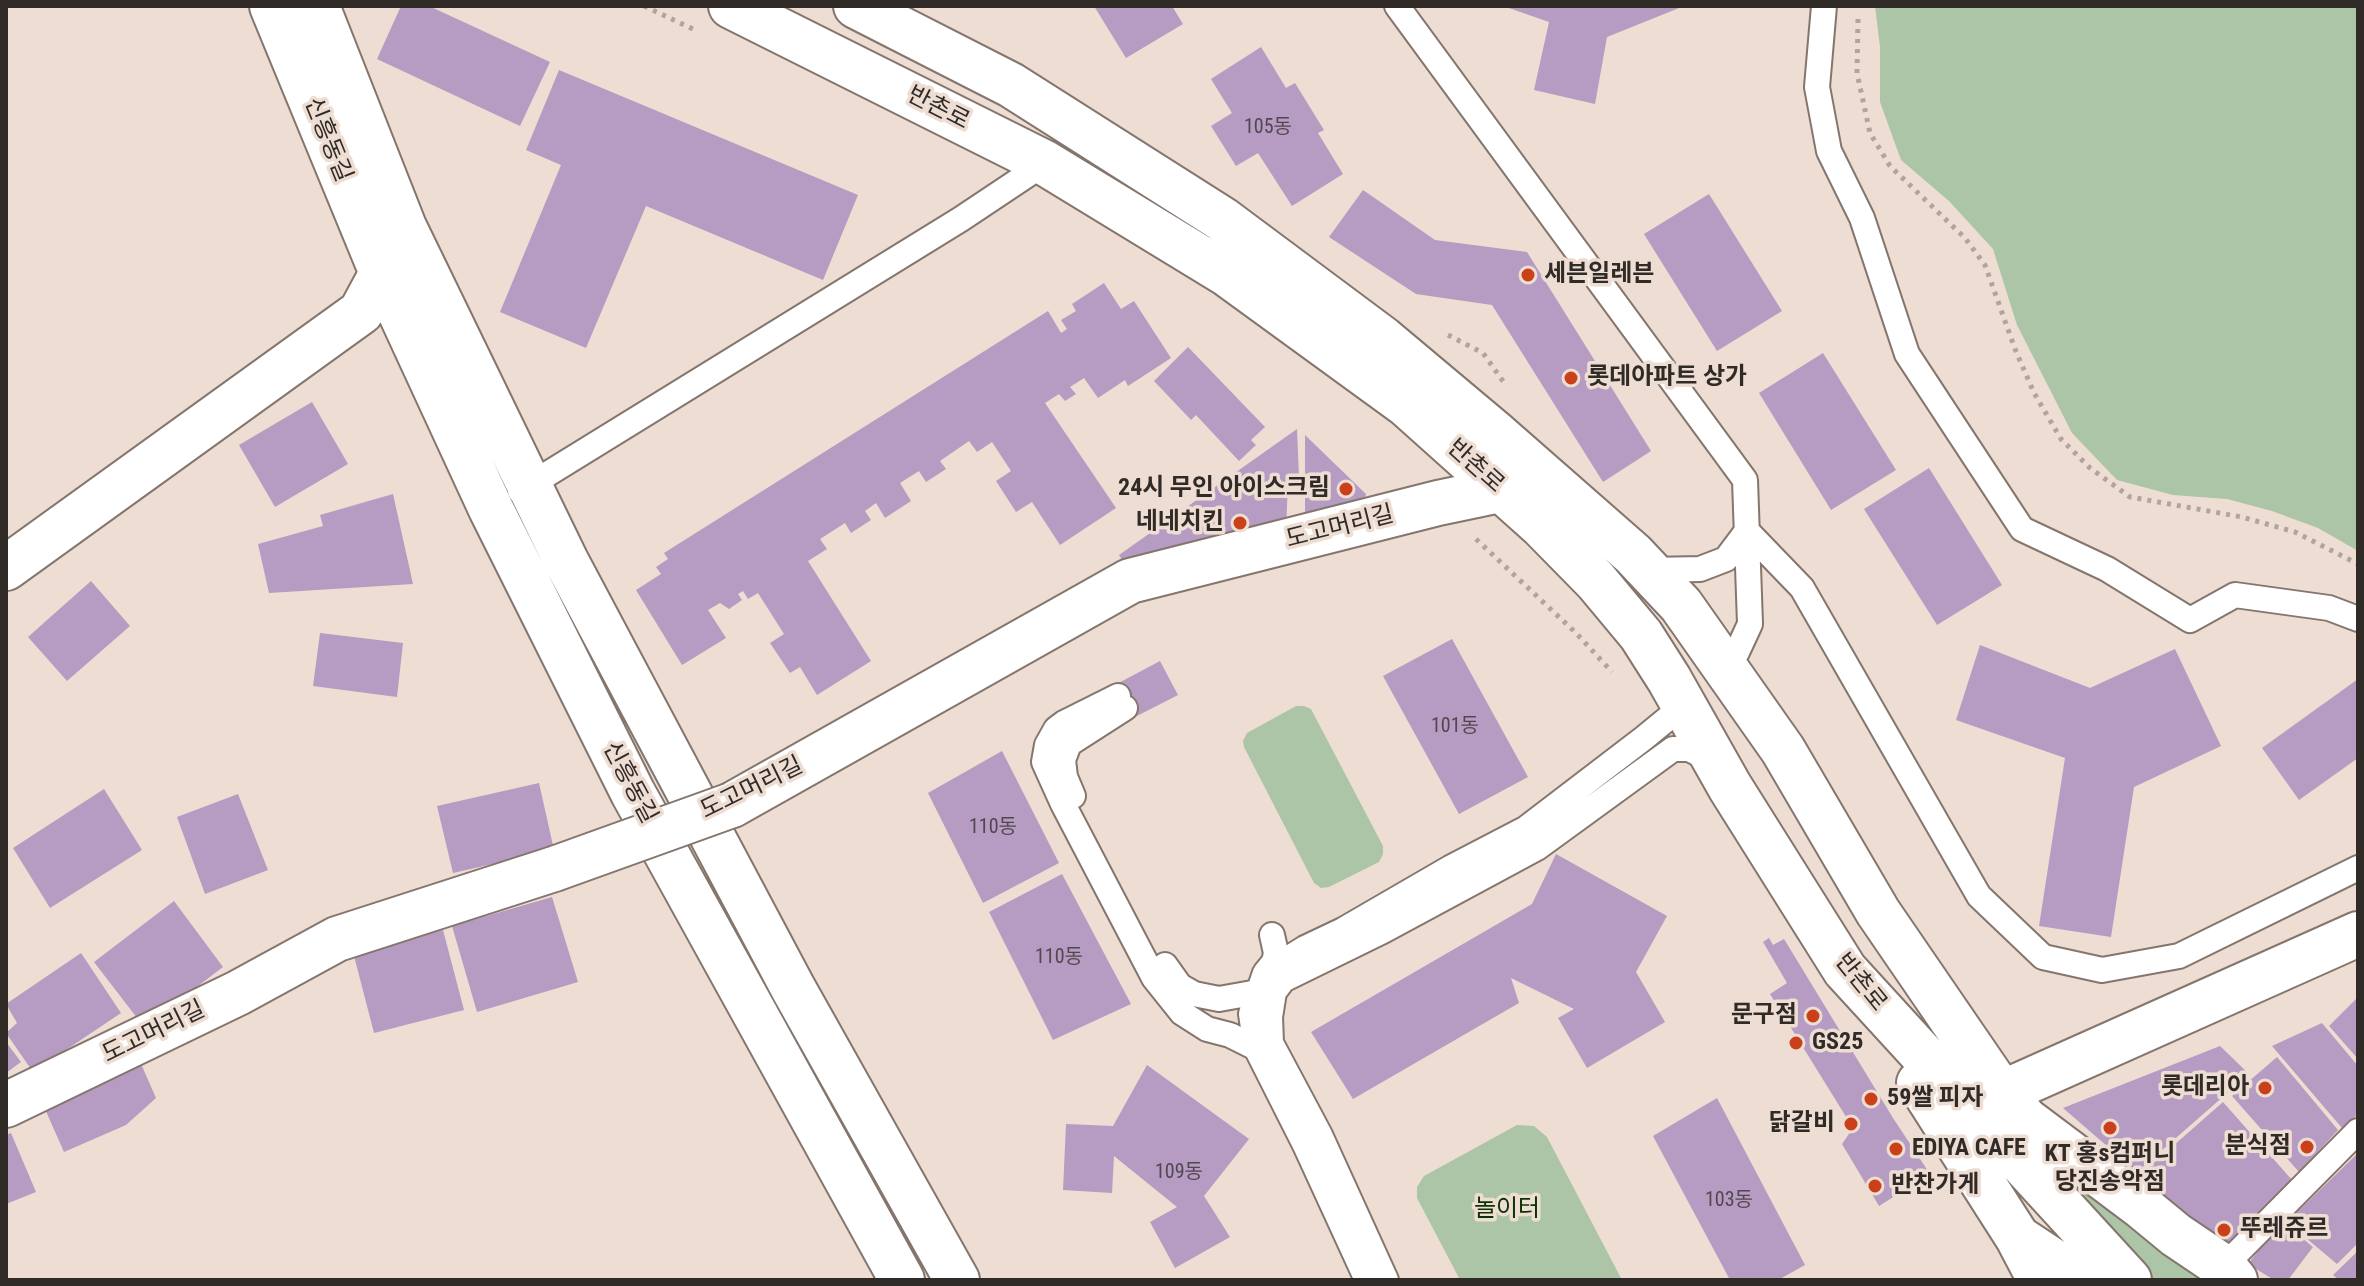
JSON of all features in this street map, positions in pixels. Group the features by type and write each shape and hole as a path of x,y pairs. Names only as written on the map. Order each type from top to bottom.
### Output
{"street":[{"name":"신흥동길","path":"272,6 382,273 491,509 633,793 902,1280"},
{"path":"317,6 404,227 566,561 793,988 957,1280"},
{"name":"반촌로","path":"731,6 1045,163 1227,274 1407,405 1541,525 1596,581 1641,635 1730,787 1845,970 2129,1280"},
{"name":"반촌로","path":"856,6 1011,85 1222,219 1383,339 1650,570 1681,605 1783,750 1878,912 2002,1093 2026,1120 2230,1274"},
{"path":"6,568 361,312 382,273"},
{"name":"도고머리길","path":"6,1105 238,993 337,939 554,869 732,805 1130,581 1500,490"},
{"path":"1683,706 1725,669"},
{"path":"2002,1093 2358,934"},
{"path":"1845,970 2018,1238 2040,1280"},
{"path":"2018,1238 2082,1280"}],"lane":[{"path":"1397,6 1745,480 1750,624 1725,669"},
{"path":"1824,6 1817,87 1829,151 1862,218 1907,354 2022,529 2107,569 2190,620 2235,595 2329,608 2358,619"},
{"path":"491,509 961,219 1045,163"},
{"path":"1650,570 1700,569 1726,559 1747,531"},
{"path":"1747,531 1802,588 1979,896 2043,957 2102,970 2179,956 2358,868"},
{"path":"1289,1077 1256,1048 1230,1035 1207,1029 1182,1013 1154,978 1044,762 1047,745 1056,729 1122,702 1069,744 1063,760 1065,777 1159,956 1180,986 1194,994 1219,999 1269,982 1383,931 1537,848 1673,749 1689,749 1713,762 1730,787"},
{"path":"1269,982 1305,948 1525,829 1683,706"},
{"path":"1272,935 1276,953 1269,982 1251,1014 1256,1048 1367,1280"},
{"path":"1269,982 1274,992 1270,1017 1271,1043 1320,1135 1386,1280"},
{"name":"반촌로","path":"2230,1274 2238,1252 2358,1131"}],"path":[{"path":"1859,15 1857,73 1870,133 1890,166 1965,238 1985,265 2034,393 2061,439 2090,468 2130,497 2269,524 2295,532 2358,564"}],"green space":[{"path":"1875,6 2358,6 2358,551 2318,528 2272,511 2227,499 2173,495 2117,480 2072,433 2017,325 1993,249 1949,201 1901,160 1880,102 1880,47"},
{"path":"1296,706 1311,709 1383,846 1379,862 1329,887 1321,888 1314,883 1244,747 1247,733"},
{"path":"2008,1118 2218,1280 2140,1280"},
{"name":"놀이터","path":"1517,1125 1534,1126 1547,1137 1622,1280 1460,1280 1417,1198 1417,1187 1424,1176"}],"building":[{"path":"401,6 429,6 550,62 520,126 377,59"},
{"path":"1094,6 1172,6 1183,24 1126,58"},
{"path":"1503,6 1684,6 1607,37 1595,104 1534,90 1549,22"},
{"path":"1261,47 1286,88 1295,83 1324,130 1318,133 1343,174 1292,206 1258,153 1236,166 1211,126 1232,113 1211,79"},
{"path":"559,70 858,195 823,280 646,206 586,348 500,312 561,165 526,150"},
{"name":"롯데아파트 상가","path":"1363,190 1435,240 1527,252 1651,451 1603,482 1492,305 1416,294 1329,237"},
{"path":"1709,194 1782,311 1717,351 1644,234"},
{"path":"1104,283 1121,309 1134,301 1171,358 1128,386 1125,380 1098,398 1084,378 1070,387 1076,394 1065,401 1059,394 1045,403 1116,508 1060,545 1032,502 1016,512 996,481 1011,471 992,442 977,452 969,441 940,461 946,469 926,482 919,471 900,483 911,501 885,518 876,503 865,511 871,520 851,533 845,523 820,539 827,549 808,561 871,661 817,695 800,667 790,673 770,643 784,634 758,593 748,599 743,591 738,594 742,600 729,609 720,603 708,610 726,638 682,665 636,590 661,574 656,567 668,559 664,553 1048,311 1061,333 1067,329 1061,320 1076,311 1072,304"},
{"path":"1188,347 1265,427 1251,440 1256,445 1239,461 1196,415 1191,420 1154,381"},
{"path":"1823,353 1896,470 1831,510 1759,393"},
{"path":"312,402 348,464 275,507 239,445"},
{"path":"1297,429 1299,478 1288,481 1286,531 1127,568 1119,555"},
{"path":"1305,435 1366,494 1360,516 1305,525"},
{"path":"1929,468 2002,585 1937,625 1864,509"},
{"path":"393,494 413,584 269,593 258,544 323,526 320,515"},
{"path":"91,581 130,626 67,681 28,637"},
{"path":"320,633 403,643 397,697 313,686"},
{"path":"1452,639 1528,777 1459,814 1383,676"},
{"path":"1980,645 2090,688 2175,649 2221,746 2134,787 2111,937 2039,926 2065,758 1956,720"},
{"path":"1160,661 1178,695 1131,719 1113,686"},
{"path":"2358,679 2358,758 2299,800 2262,748"},
{"path":"1002,751 1059,863 983,903 928,793"},
{"path":"539,783 554,850 453,873 437,806"},
{"path":"104,789 142,850 50,908 13,848"},
{"path":"238,794 268,870 205,894 177,817"},
{"path":"1556,854 1667,916 1636,972 1665,1022 1587,1068 1558,1018 1574,1009 1511,978 1519,1003 1353,1099 1311,1032 1532,904"},
{"path":"1062,874 1131,1004 1053,1040 989,912"},
{"path":"552,897 578,982 477,1012 452,926"},
{"path":"174,901 223,967 144,1027 94,962"},
{"path":"443,930 464,1010 374,1033 353,952"},
{"path":"1769,938 1773,945 1784,939 1930,1174 1879,1206 1842,1144 1853,1128 1770,994 1787,983 1763,942"},
{"path":"81,953 121,1013 33,1072 6,1033 17,1023 6,1004"},
{"path":"2358,997 2358,1059 2329,1026"},
{"path":"2322,1023 2358,1066 2358,1114 2342,1128 2272,1046"},
{"path":"6,1042 21,1062 6,1073"},
{"path":"2220,1046 2249,1074 2137,1172 2063,1108"},
{"path":"138,1057 156,1098 126,1125 64,1152 41,1100"},
{"path":"2277,1057 2338,1130 2299,1172 2232,1096"},
{"path":"1147,1065 1249,1139 1204,1196 1230,1237 1175,1268 1150,1222 1177,1207 1114,1156 1112,1193 1063,1190 1066,1124 1113,1126"},
{"path":"1717,1098 1805,1265 1778,1280 1730,1280 1653,1136"},
{"path":"2223,1102 2292,1180 2227,1252 2140,1175"},
{"path":"11,1133 36,1192 6,1204 6,1135"},
{"path":"2358,1153 2358,1243 2337,1264 2287,1222"},
{"path":"2281,1221 2313,1247 2288,1280 2274,1280 2248,1264"},
{"path":"2358,1251 2358,1280 2339,1280 2333,1275"}],"place":[{"name":"세븐일레븐","path":"1528,275"},
{"name":"롯데아파트 상가","path":"1571,378"},
{"name":"24시 무인 아이스크림","path":"1346,489"},
{"name":"네네치킨","path":"1240,523"},
{"name":"문구점","path":"1813,1016"},
{"name":"GS25","path":"1796,1043"},
{"name":"롯데리아","path":"2265,1088"},
{"name":"59쌀 피자","path":"1871,1099"},
{"name":"닭갈비","path":"1851,1124"},
{"name":"KT 홍s컴퍼니 당진송악점","path":"2110,1128"},
{"name":"분식점","path":"2307,1147"},
{"name":"EDIYA CAFE","path":"1896,1149"},
{"name":"반찬가게","path":"1875,1186"},
{"name":"뚜레쥬르","path":"2224,1230"}]}
